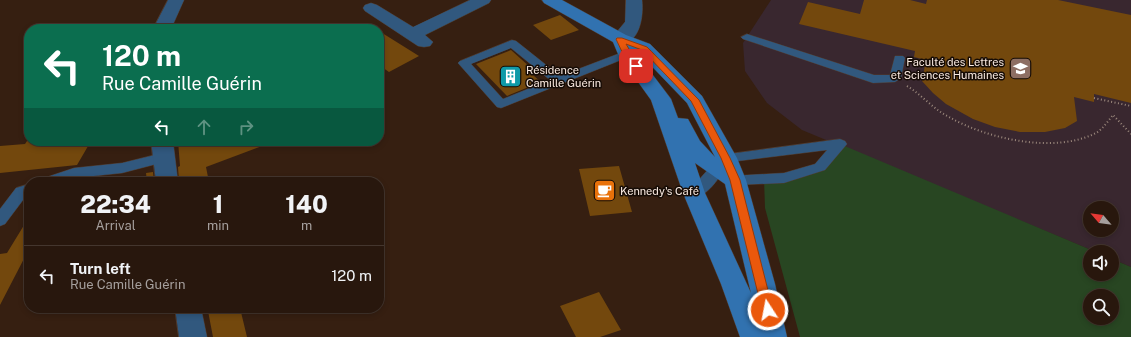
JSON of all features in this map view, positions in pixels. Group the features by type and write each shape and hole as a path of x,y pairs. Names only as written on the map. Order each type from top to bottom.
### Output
{"main road":[{"path":"550,0 623,47 663,105 694,193 734,284 754,337"},
{"path":"623,47 644,48 695,100 726,169 762,284 773,337"},
{"path":"663,105 676,112 690,144 708,165 726,169"}],"street":[{"path":"164,24 176,0"},
{"path":"371,8 419,39 483,0"},
{"path":"623,47 628,33 636,19 634,0"},
{"path":"162,150 166,177"},
{"path":"189,313 193,337"}],"lane":[{"path":"747,36 873,79 895,78 899,58"},
{"path":"558,81 512,43 464,62 501,104 558,81 623,47"},
{"path":"694,193 726,169 840,144 820,167 784,178 726,169"},
{"path":"63,177 74,173 122,168 162,150"},
{"path":"0,220 21,192 24,191"}],"path":[{"path":"895,78 914,90 948,117 979,131 1006,138 1042,142 1072,141 1097,132 1113,115 1131,134"},
{"path":"1094,98 1131,106"}],"shaded area":[{"path":"771,0 1131,0 1131,267 1119,262 1119,245 1083,245 1083,247 802,130 767,103 745,71 743,43"}],"green space":[{"path":"840,144 1083,247 1083,281 1119,281 1119,262 1131,267 1131,337 800,337 765,208 764,179 820,167"}],"building":[{"name":"Faculté des Lettres et Sciences Humaines","path":"864,0 910,0 926,4 927,0 1058,0 1131,15 1131,103 1094,94 1094,102 1074,97 1077,121 1065,128 1045,132 1020,132 995,127 973,119 946,104 922,81 926,60 914,57 915,51 799,24 808,2 860,14"},
{"path":"560,15 579,30 551,40 533,25"},
{"path":"384,34 419,56 389,72 384,68"},
{"name":"Résidence Camille Guérin","path":"511,50 531,68 527,70 541,82 507,96 476,64"},
{"path":"24,144 24,146 88,146 77,165 0,173 0,146"},
{"path":"178,146 262,146 206,167 208,177 179,177 178,167 180,166"},
{"name":"Kennedy's Café","path":"619,166 632,212 590,216 579,169"},
{"path":"153,172 154,177 146,177 146,173"},
{"path":"24,225 24,259 0,305 0,254 7,253"},
{"path":"599,292 621,330 600,337 576,337 560,306"},
{"path":"208,313 241,313 247,337 213,337"}],"place":[{"name":"Faculté des Lettres et Sciences Humaines","path":"1020,68"},
{"name":"Résidence Camille Guérin","path":"511,76"},
{"name":"Kennedy's Café","path":"605,191"}],"route":[{"path":"636,66 627,54 620,39 644,48 695,100 726,158 735,180 768,310"}]}
